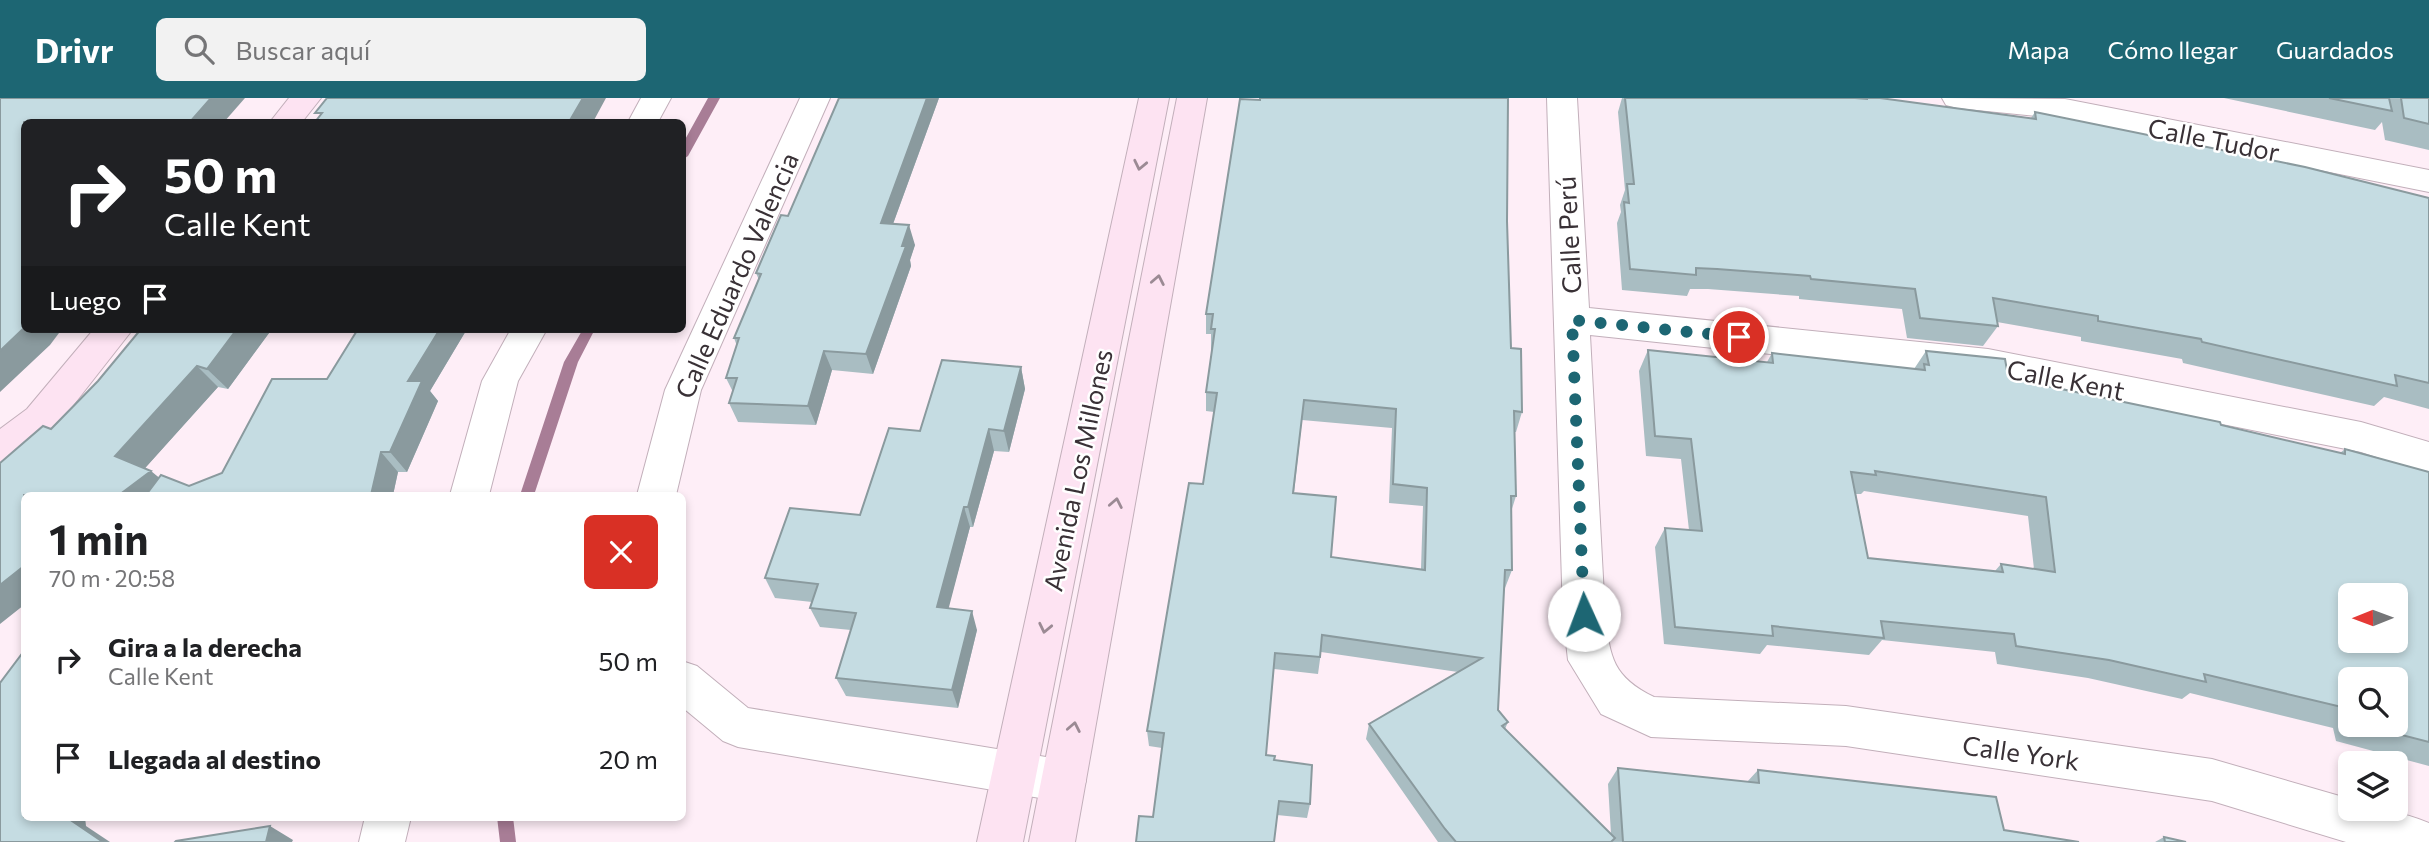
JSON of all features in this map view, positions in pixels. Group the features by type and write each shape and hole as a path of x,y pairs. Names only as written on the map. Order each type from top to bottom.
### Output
{"street":[{"path":"288,119 306,98"},
{"path":"645,119 656,98"},
{"name":"Calle Eduardo Valencia","path":"657,492 682,390 815,98"},
{"name":"Avenida Los Millones","path":"1000,842 1154,98"},
{"name":"Avenida Los Millones","path":"1052,842 1192,98"},
{"name":"Calle Perú","path":"1562,98 1584,615 1589,660 1616,700"},
{"name":"Calle Tudor","path":"1957,98 2065,109 2429,181"},
{"name":"Calle Kent","path":"1572,320 1988,363 2361,437 2429,458"},
{"path":"0,450 40,420 112,333"},
{"path":"469,492 500,382 527,333"},
{"path":"686,683 738,727 1064,781"},
{"name":"Calle York","path":"1616,700 1651,717 1846,726 2212,780 2421,842"},
{"path":"382,842 387,821"}],"building":[{"path":"0,98 211,98 193,119 21,119 21,331 0,351"},
{"path":"327,98 583,98 571,119 317,119 322,113 315,113"},
{"path":"839,98 927,98 881,223 909,225 902,246 906,246 866,354 824,351 808,406 729,403 737,378 726,378 739,338 734,338 761,274 756,273 781,215 788,216"},
{"path":"1508,98 1507,221 1511,348 1521,349 1522,412 1514,411 1516,496 1511,496 1512,570 1505,570 1498,710 1508,722 1502,726 1615,838 1611,842 1456,842 1369,724 1482,658 1322,635 1320,657 1275,653 1266,755 1275,756 1274,760 1312,765 1310,804 1279,801 1274,842 1136,842 1139,816 1153,817 1164,733 1147,731 1189,483 1203,484 1217,393 1206,392 1215,329 1211,329 1213,314 1206,314 1240,99","holes":["1304,400 1396,409 1393,484 1427,488 1425,570 1331,557 1336,497 1293,493"]},
{"path":"1625,98 1880,98 2036,119 2035,112 2305,167 2429,198 2429,383 2395,375 2397,386 2202,342 2201,339 2098,321 2098,316 1993,298 1998,326 1920,318 1915,289 1811,279 1810,276 1717,269 1696,268 1696,275 1630,269 1624,202 1629,203 1627,184 1634,184"},
{"path":"2329,98 2389,98 2392,111"},
{"path":"2401,98 2429,98 2429,124 2404,118"},
{"path":"138,333 234,333 207,369 197,366 115,456 151,471 123,492 21,492 21,568 0,585 0,463 43,426 51,429 98,381"},
{"path":"356,333 438,333 408,381 422,381 390,452 381,452 372,492 148,492 161,475 189,486 222,473 272,379 327,379"},
{"path":"1648,350 1773,363 1772,353 1925,370 1924,364 1929,365 1926,351 2005,359 2008,376 2022,378 2023,381 2220,422 2221,425 2345,454 2345,449 2429,472 2429,742 2408,737 2408,667 2338,667 2338,706 2204,674 2206,682 2109,660 2016,646 2014,634 1881,621 1884,638 1772,626 1773,636 1675,627 1665,528 1702,531 1691,439 1655,436","holes":["1875,471 2046,497 2055,572 2001,564 2003,572 1868,558 1851,472 1876,475"]},
{"path":"942,360 1021,367 1004,431 989,429 968,507 964,507 937,607 972,611 952,690 836,678 856,613 810,608 818,584 765,578 790,508 860,515 889,428 920,431"},
{"path":"21,655 21,821 72,821 103,842 0,842 0,683"},
{"path":"1618,768 1759,783 1758,770 1996,797 2004,830 2079,842 1623,842"},
{"path":"270,826 266,842 175,842 176,841"},
{"path":"2164,837 2186,842 2165,842"}],"waterway":[{"path":"686,149 714,98"},
{"path":"528,492 571,362 587,333"},
{"path":"505,821 508,842"}],"route":[{"path":"1584,615 1572,320 1739,337"}]}
